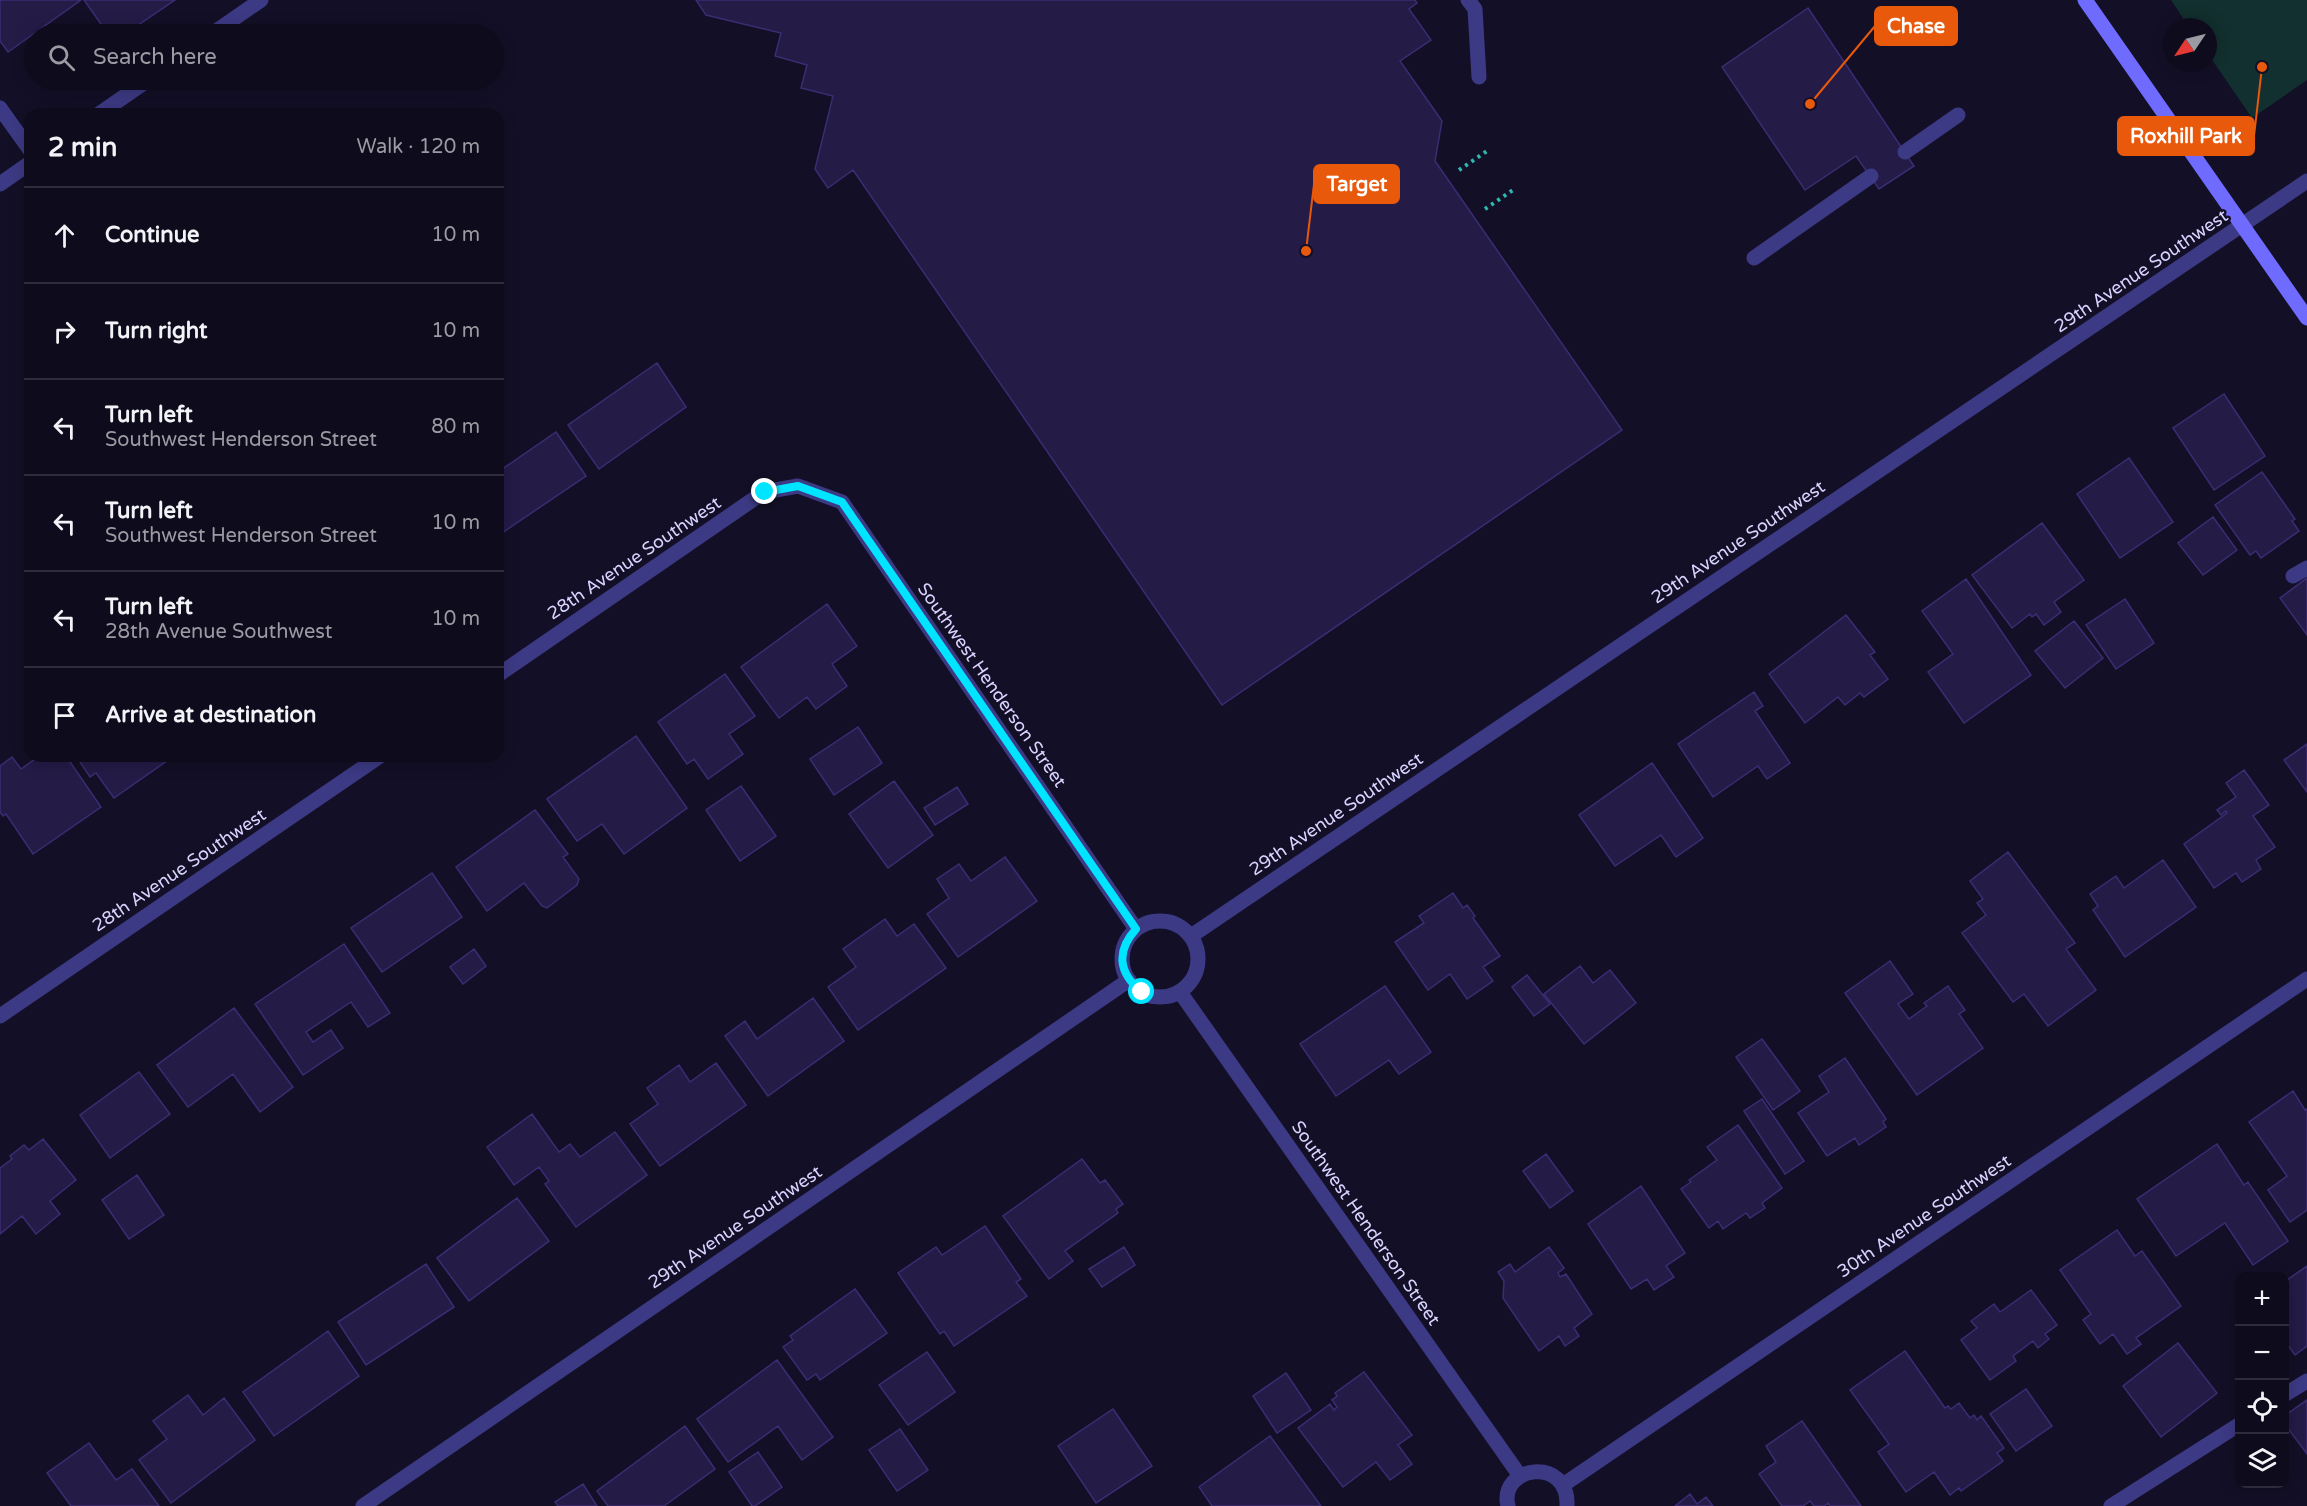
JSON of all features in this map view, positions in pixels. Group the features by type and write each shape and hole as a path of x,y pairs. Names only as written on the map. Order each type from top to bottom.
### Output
{"street":[{"path":"226,24 261,0"},
{"path":"1468,0 1475,9 1479,77"},
{"path":"2085,0 2307,318"},
{"path":"108,108 134,90"},
{"path":"0,108 24,142"},
{"path":"1905,152 1958,115"},
{"path":"0,184 24,167"},
{"path":"1754,258 1870,176"},
{"name":"29th Avenue Southwest","path":"1191,936 2307,181"},
{"name":"28th Avenue Southwest","path":"504,671 765,492 798,486"},
{"name":"Southwest Henderson Street","path":"798,486 842,502 1136,929"},
{"path":"2293,576 2307,568"},
{"name":"28th Avenue Southwest","path":"0,1017 371,762"},
{"path":"1171,922 1182,927 1191,936 1197,948 1199,960 1196,973 1180,992 1167,996 1155,996 1142,992 1129,980 1122,962 1123,949 1128,938 1136,929 1147,923 1171,922"},
{"name":"30th Avenue Southwest","path":"1563,1485 2307,979"},
{"name":"29th Avenue Southwest","path":"363,1506 1129,980"},
{"name":"Southwest Henderson Street","path":"1180,992 1520,1476"},
{"path":"2289,1392 2307,1381"},
{"path":"2112,1506 2235,1427"},
{"path":"1508,1506 1508,1492 1513,1483 1520,1476 1539,1471 1549,1473 1563,1485 1567,1495 1567,1506"}],"path":[{"path":"1459,170 1490,149"},
{"path":"1485,209 1516,188"}],"green space":[{"path":"2171,0 2307,0 2307,80 2252,118 2217,67 2217,18 2183,18"}],"building":[{"path":"0,0 81,0 47,24 24,24 24,41 8,52 0,41"},
{"path":"84,0 175,0 140,24 101,24"},
{"path":"696,0 1415,0 1417,3 1409,9 1431,40 1400,61 1442,121 1435,161 1622,430 1222,705 853,170 828,188 815,169 833,96 801,88 807,65 775,56 781,33 706,15"},
{"path":"1808,8 1914,166 1879,189 1856,156 1805,190 1722,67"},
{"path":"657,363 686,407 599,469 568,425"},
{"path":"2224,394 2265,456 2214,490 2173,428"},
{"path":"556,432 586,476 504,532 504,468"},
{"path":"2129,458 2173,522 2120,558 2077,494"},
{"path":"2262,472 2295,519 2292,521 2299,531 2261,558 2256,551 2250,555 2215,505"},
{"path":"2213,517 2237,550 2203,575 2178,543"},
{"path":"2042,523 2084,580 2054,602 2061,612 2044,625 2036,614 2032,617 2030,614 2012,628 1972,575"},
{"path":"2307,578 2307,635 2280,598"},
{"path":"1966,579 2031,675 1964,723 1928,672 1953,654 1922,611"},
{"path":"2125,599 2154,643 2116,669 2086,625"},
{"path":"827,604 857,646 832,664 847,686 816,709 807,697 779,718 741,667"},
{"path":"1846,615 1875,652 1870,655 1888,679 1864,697 1860,693 1845,705 1838,697 1805,723 1769,674"},
{"path":"2074,621 2103,658 2065,688 2035,651"},
{"path":"725,674 755,716 729,734 743,754 708,779 694,759 687,764 658,722"},
{"path":"1754,692 1763,706 1755,711 1790,763 1767,779 1758,766 1713,797 1678,744"},
{"path":"858,727 882,763 834,795 810,759"},
{"path":"636,736 687,808 624,854 602,824 577,841 547,799"},
{"path":"2307,744 2307,792 2284,760"},
{"path":"12,757 21,769 31,762 70,762 101,807 33,854 6,814 3,816 0,812 0,766"},
{"path":"80,762 165,762 114,798 96,773 90,777"},
{"path":"1652,763 1703,838 1676,857 1661,835 1615,866 1579,815"},
{"path":"2244,770 2269,805 2253,816 2275,847 2256,860 2261,869 2242,882 2236,873 2214,888 2184,844 2227,813 2226,811 2221,815 2217,810 2236,797 2226,783"},
{"path":"894,781 933,835 888,868 849,814"},
{"path":"741,786 776,836 740,861 706,810"},
{"path":"957,787 968,804 935,825 924,808"},
{"path":"535,810 568,854 563,857 579,879 577,885 547,908 542,906 524,883 487,911 456,867"},
{"path":"2008,852 2075,943 2066,949 2096,990 2048,1026 2024,994 2013,1002 1962,933 1986,915 1977,903 1983,899 1970,881"},
{"path":"1005,857 1037,901 958,957 927,914 949,898 937,879 959,864 971,881"},
{"path":"2163,860 2196,907 2125,957 2093,910 2098,906 2090,894 2116,876 2124,888"},
{"path":"432,873 462,917 382,972 351,928"},
{"path":"1453,893 1463,908 1467,905 1475,916 1473,918 1500,956 1483,967 1493,981 1467,999 1450,974 1428,990 1395,942 1424,923 1419,916"},
{"path":"885,919 897,936 914,924 946,968 858,1030 828,987 856,967 843,949"},
{"path":"344,944 390,1013 368,1027 351,1002 306,1032 313,1042 331,1030 343,1048 303,1075 255,1004"},
{"path":"474,949 486,966 463,984 450,967"},
{"path":"1890,961 1913,994 1898,1004 1909,1019 1927,1006 1924,1003 1948,986 1965,1010 1959,1014 1983,1048 1917,1095 1845,993"},
{"path":"1580,966 1593,983 1610,970 1636,1003 1584,1044 1544,994"},
{"path":"1527,975 1550,1004 1534,1016 1512,987"},
{"path":"1385,986 1431,1052 1399,1074 1389,1060 1336,1096 1300,1044"},
{"path":"813,998 844,1041 768,1096 725,1036 745,1021 757,1039"},
{"path":"234,1008 293,1087 260,1112 233,1074 188,1107 157,1065"},
{"path":"1762,1039 1800,1091 1773,1110 1736,1057"},
{"path":"1845,1058 1886,1119 1883,1122 1886,1127 1859,1145 1855,1138 1827,1156 1798,1113 1829,1092 1819,1076"},
{"path":"716,1063 746,1105 660,1166 630,1124 658,1104 647,1088 679,1065 690,1082"},
{"path":"139,1072 170,1114 110,1158 80,1115"},
{"path":"2293,1091 2305,1110 2307,1109 2307,1210 2290,1222 2268,1190 2287,1176 2249,1122"},
{"path":"1762,1099 1804,1161 1785,1174 1744,1111"},
{"path":"532,1114 559,1152 570,1144 580,1157 615,1132 647,1175 576,1227 545,1184 549,1181 539,1167 514,1185 487,1147"},
{"path":"1738,1125 1782,1188 1762,1203 1765,1208 1750,1218 1746,1213 1723,1229 1718,1221 1709,1228 1681,1189 1691,1182 1689,1180 1717,1160 1707,1147"},
{"path":"43,1139 76,1180 50,1201 60,1214 36,1234 22,1216 0,1234 0,1168 12,1159 10,1156 24,1145 29,1150"},
{"path":"2217,1144 2244,1185 2248,1182 2288,1241 2253,1265 2225,1223 2176,1256 2137,1199"},
{"path":"1546,1154 1573,1191 1550,1208 1523,1171"},
{"path":"1082,1159 1100,1183 1105,1180 1123,1204 1116,1209 1118,1213 1065,1251 1073,1261 1049,1279 1003,1216"},
{"path":"137,1175 164,1215 129,1239 102,1200"},
{"path":"1641,1186 1685,1253 1666,1266 1674,1277 1654,1290 1647,1279 1631,1289 1588,1224"},
{"path":"517,1198 549,1241 469,1301 437,1258"},
{"path":"985,1226 1021,1279 1016,1282 1027,1296 954,1346 944,1331 940,1334 898,1273 936,1247 942,1255"},
{"path":"2117,1230 2135,1256 2142,1251 2181,1306 2136,1338 2141,1344 2127,1354 2113,1334 2100,1344 2083,1320 2091,1314 2060,1270"},
{"path":"1124,1247 1135,1265 1102,1287 1089,1269"},
{"path":"1549,1247 1564,1268 1558,1273 1560,1277 1566,1274 1592,1314 1574,1328 1579,1336 1565,1346 1559,1336 1539,1351 1503,1298 1504,1281 1498,1272 1510,1264 1515,1272"},
{"path":"426,1264 454,1307 366,1365 338,1322"},
{"path":"2307,1266 2307,1346 2295,1355 2289,1347 2289,1279"},
{"path":"855,1289 887,1333 820,1380 816,1374 807,1380 783,1347 793,1340 790,1336"},
{"path":"2031,1290 2057,1325 2045,1334 2049,1339 2038,1348 2033,1341 2013,1356 2016,1361 1990,1380 1961,1340 1977,1328 1971,1321 1994,1304 2000,1312"},
{"path":"328,1331 359,1376 274,1436 243,1392"},
{"path":"2178,1343 2217,1393 2161,1437 2123,1386"},
{"path":"1905,1351 1945,1408 1948,1406 1951,1409 1959,1403 1970,1418 1974,1415 1977,1420 1981,1416 2004,1448 1997,1453 2003,1461 1961,1491 1959,1488 1950,1495 1934,1472 1906,1492 1878,1452 1889,1444 1850,1390"},
{"path":"927,1352 955,1392 908,1425 879,1385"},
{"path":"777,1360 833,1437 802,1460 778,1426 728,1462 697,1419"},
{"path":"1364,1372 1412,1435 1398,1445 1412,1464 1390,1480 1376,1462 1343,1487 1298,1428 1330,1404 1334,1410 1337,1407 1332,1400 1337,1396 1335,1393"},
{"path":"1286,1373 1311,1410 1277,1433 1253,1396"},
{"path":"2026,1389 2052,1426 2016,1451 1990,1414"},
{"path":"188,1395 203,1415 224,1398 255,1440 171,1503 139,1460 167,1439 153,1421"},
{"path":"2307,1400 2307,1454 2289,1430 2289,1413"},
{"path":"1113,1409 1152,1466 1096,1503 1058,1446"},
{"path":"1802,1421 1861,1506 1830,1506 1828,1503 1824,1506 1814,1506 1810,1501 1803,1506 1782,1506 1759,1474 1776,1462 1766,1446"},
{"path":"685,1426 715,1469 664,1506 608,1506 597,1491"},
{"path":"900,1429 928,1470 897,1491 869,1450"},
{"path":"1270,1436 1321,1506 1212,1506 1199,1487"},
{"path":"89,1443 116,1480 132,1469 159,1506 71,1506 47,1473"},
{"path":"758,1452 782,1487 752,1506 729,1472"},
{"path":"583,1484 597,1506 558,1506 555,1502"},
{"path":"1690,1494 1697,1504 1706,1497 1713,1506 1675,1506"}],"place":[{"name":"Roxhill Park","path":"2262,67"},
{"name":"Chase","path":"1810,104"},
{"name":"Target","path":"1306,251"}],"route":[{"path":"765,492 798,486 842,502 1136,929 1128,938 1123,949 1122,962 1129,980 1142,992"}]}
